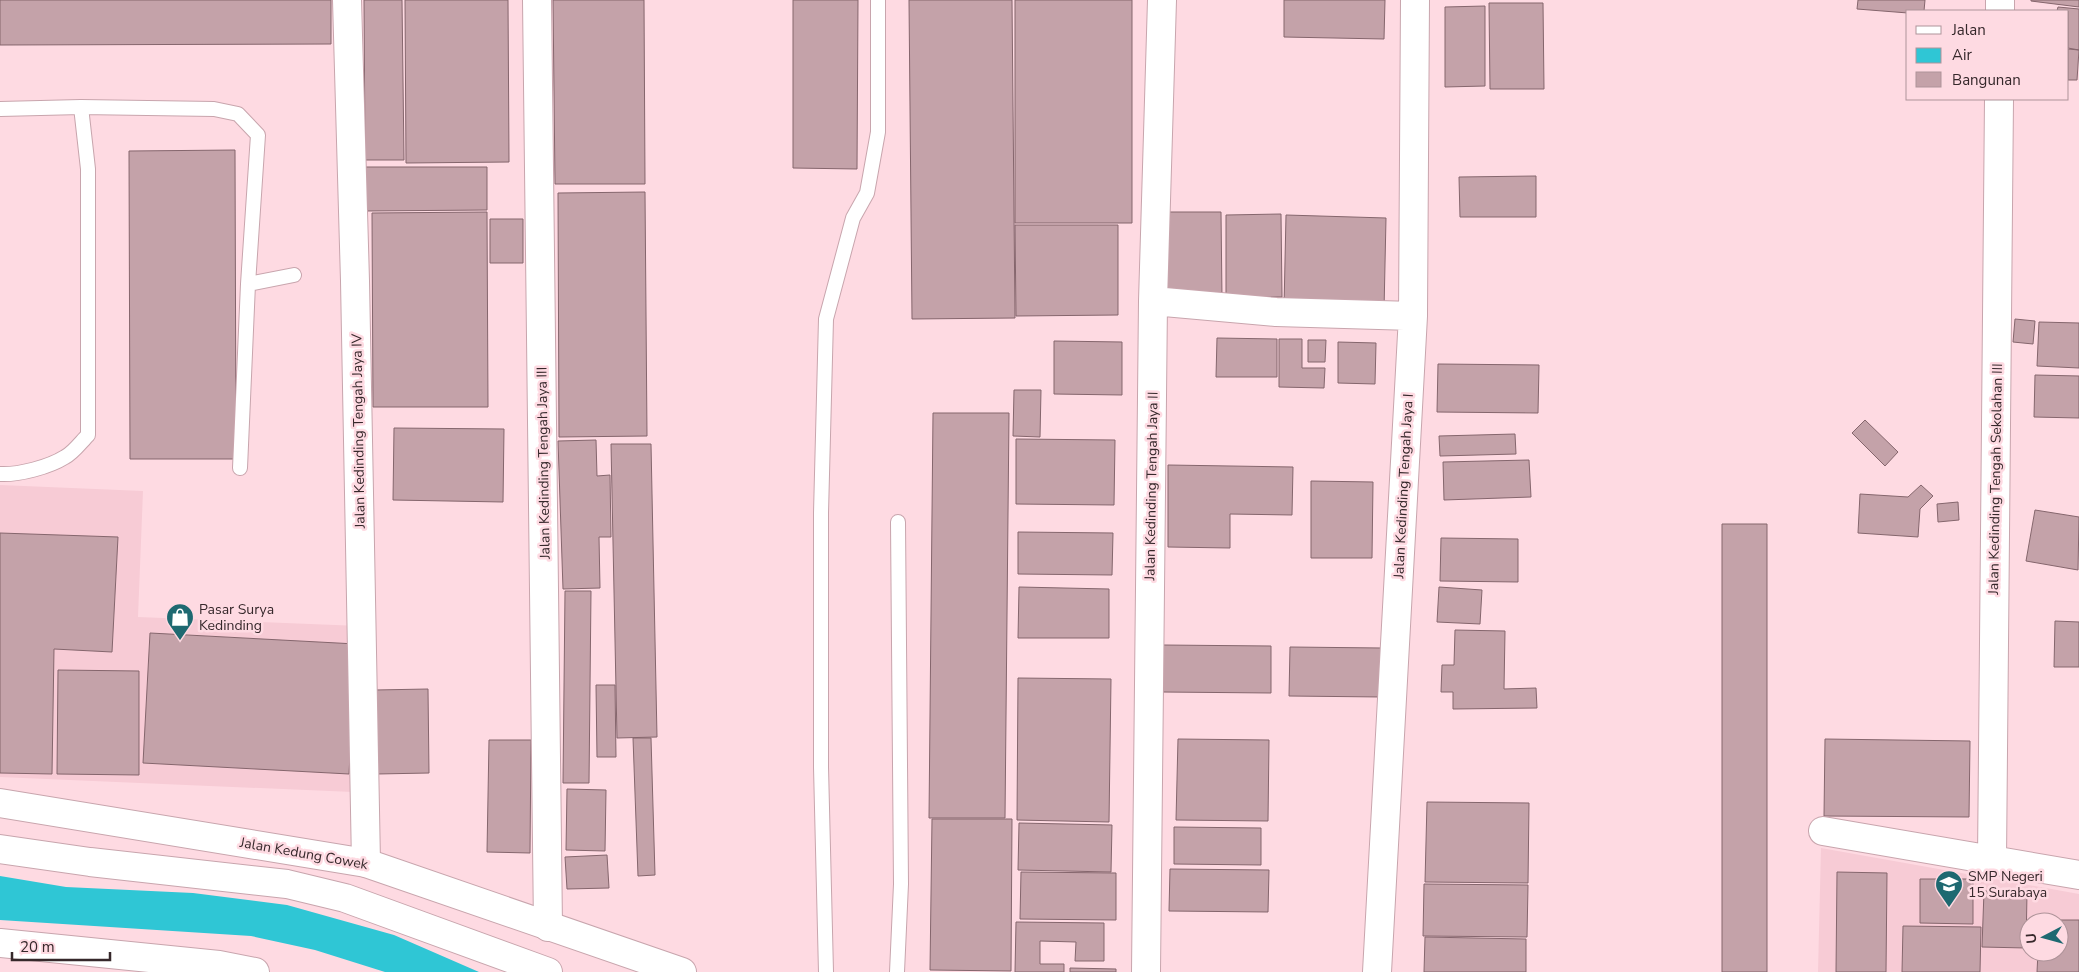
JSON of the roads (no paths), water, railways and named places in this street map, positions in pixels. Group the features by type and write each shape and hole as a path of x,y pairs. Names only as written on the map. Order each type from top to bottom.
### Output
{"main road":[{"name":"Jalan Kedinding Tengah Jaya IV","path":"347,0 356,281 366,863"},
{"name":"Jalan Kedinding Tengah Jaya III","path":"537,0 548,927"},
{"name":"Jalan Kedinding Tengah Jaya II","path":"1146,972 1153,300 1162,0"},
{"name":"Jalan Kedinding Tengah Jaya I","path":"1377,972 1413,316 1415,0"},
{"name":"Jalan Kedinding Tengah Sekolahan III","path":"1992,860 1999,100"},
{"path":"1153,300 1276,312 1413,316"},
{"name":"Jalan Kedung Cowek","path":"0,804 366,863 682,972"},
{"path":"1823,831 2079,875"},
{"path":"0,849 90,862 287,884 345,898 548,972"},
{"path":"0,943 218,965 255,972"}],"lane":[{"path":"826,972 821,767 821,513 826,319 853,218 866,193 878,132 878,0"},
{"path":"0,474 8,474 41,466 66,457 88,435 88,169 81,107"},
{"path":"0,109 81,107 214,109 238,114 258,135 248,284 240,468"},
{"path":"248,284 294,275"},
{"path":"897,972 901,884 898,522"}],"water":[{"path":"0,876 66,887 193,893 287,905 394,935 479,972 385,972 315,950 251,936 0,920"}],"place":[{"name":"Pasar Surya Kedinding","path":"180,641"},
{"name":"SMP Negeri 15 Surabaya","path":"1949,908"}]}
